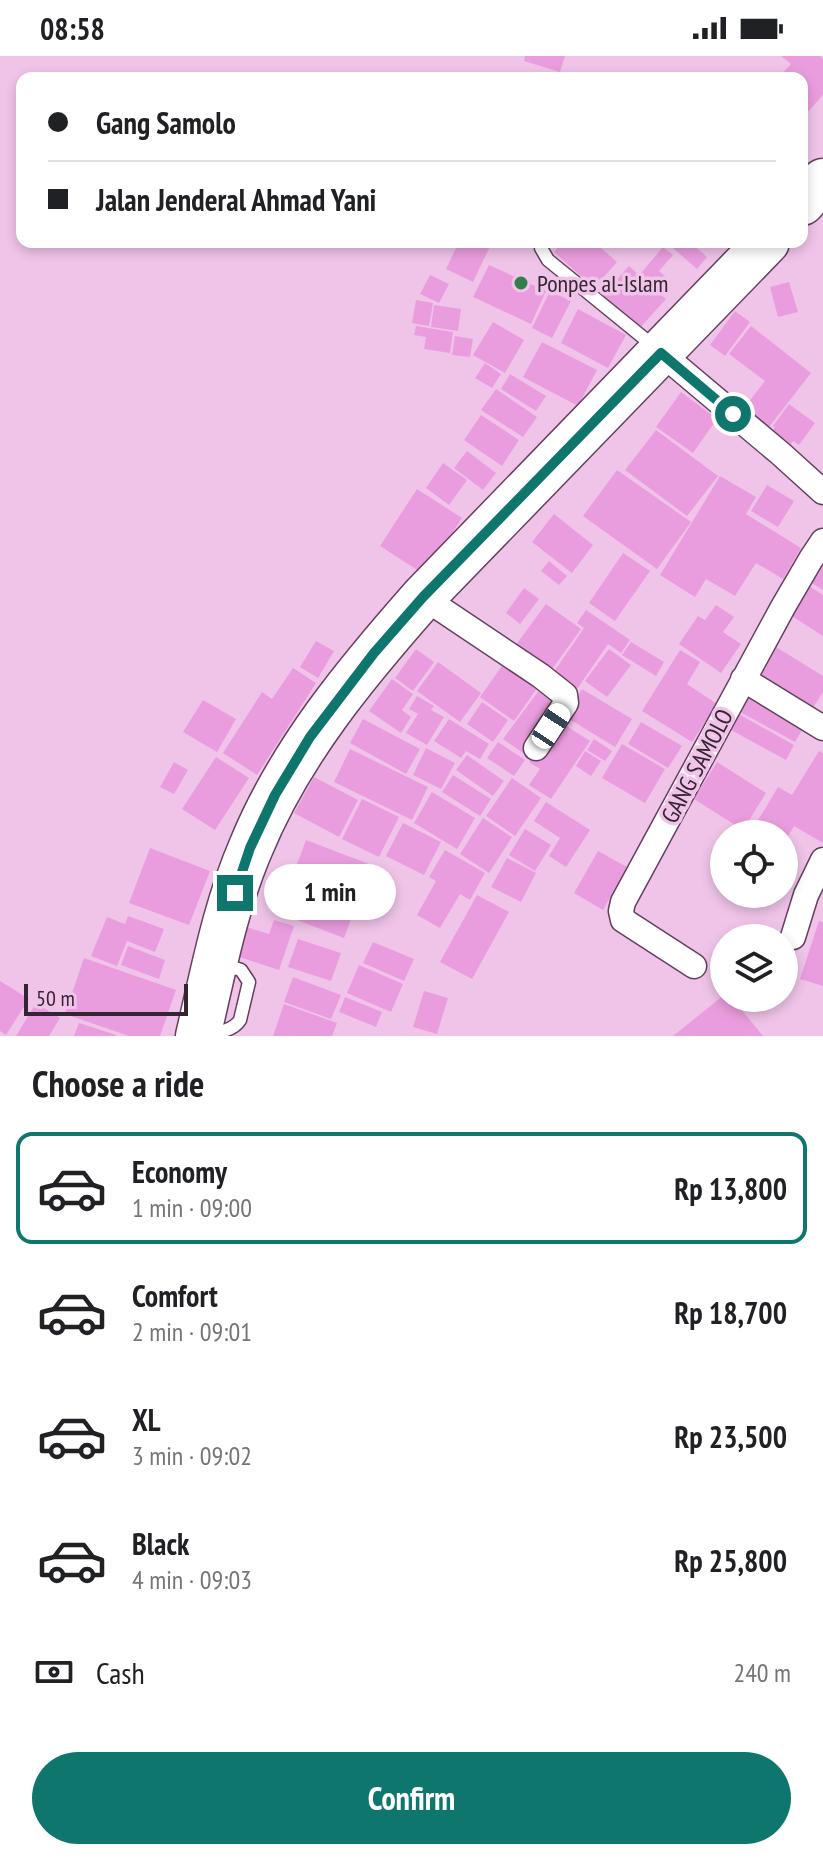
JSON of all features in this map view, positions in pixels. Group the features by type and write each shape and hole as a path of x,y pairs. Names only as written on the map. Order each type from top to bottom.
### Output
{"highway":[{"path":"199,1033 235,893 250,848 275,795 310,737 374,653 423,597 761,248"}],"street":[{"path":"661,353 823,492"},
{"name":"GANG SAMOLO","path":"694,966 623,920 623,902 743,679 823,541"},
{"path":"423,597 565,695 566,703 536,748"},
{"path":"743,679 823,728"},
{"path":"797,924 806,895 823,860"}],"lane":[{"path":"541,248 548,260 661,353"}],"building":[{"path":"525,56 565,56 560,72 524,61"},
{"path":"781,56 820,56 823,59 823,95 808,112 808,72 784,72 791,64"},
{"path":"456,248 489,248 473,282 446,269"},
{"path":"558,248 601,248 617,262 594,288 554,252"},
{"path":"662,248 673,255 659,271 668,279 659,289 641,273"},
{"path":"673,248 697,248 707,257 697,269"},
{"path":"489,265 546,291 531,324 473,297"},
{"path":"629,266 666,299 639,329 602,297"},
{"path":"430,275 449,284 439,303 420,294"},
{"path":"789,282 798,312 778,317 770,287"},
{"path":"550,291 571,301 552,338 532,328"},
{"path":"416,300 433,303 429,326 412,323"},
{"path":"434,305 461,309 458,331 431,327"},
{"path":"578,309 626,335 608,368 561,343"},
{"path":"735,311 750,322 725,356 710,345"},
{"path":"493,322 524,340 505,373 473,355"},
{"path":"416,326 453,332 450,353 424,349 426,337 414,335"},
{"path":"751,326 811,373 762,436 737,417 765,381 729,354"},
{"path":"455,336 473,339 470,357 452,355"},
{"path":"542,342 597,370 578,406 523,377"},
{"path":"485,363 501,374 492,388 475,378"},
{"path":"510,374 546,396 536,411 501,389"},
{"path":"496,389 537,417 523,437 481,410"},
{"path":"681,392 717,419 693,453 656,427"},
{"path":"789,404 815,423 799,445 793,441 786,451 768,437"},
{"path":"481,415 519,440 502,466 464,440"},
{"path":"656,430 718,476 687,516 625,470"},
{"path":"467,451 496,473 483,490 454,468"},
{"path":"443,463 467,480 449,505 426,488"},
{"path":"617,470 691,522 657,569 583,516"},
{"path":"720,476 756,497 746,514 801,548 783,579 756,563 735,596 706,579 695,597 660,575"},
{"path":"767,485 794,501 778,527 751,511"},
{"path":"417,489 462,518 425,575 380,546"},
{"path":"554,514 593,545 572,573 532,542"},
{"path":"623,553 650,571 615,621 589,603"},
{"path":"823,554 823,590 802,577"},
{"path":"549,561 567,576 559,585 541,571"},
{"path":"803,582 823,595 823,636 784,611"},
{"path":"524,588 539,599 520,624 506,613"},
{"path":"546,604 581,629 550,672 515,646"},
{"path":"716,605 734,617 723,632 741,644 721,673 679,644 698,616 705,620"},
{"path":"586,610 630,640 621,653 608,644 575,692 551,676 584,628 577,623"},
{"path":"316,641 334,651 318,678 300,667"},
{"path":"631,642 664,662 656,676 622,655"},
{"path":"768,642 823,676 823,692 811,711 749,673"},
{"path":"416,649 434,662 413,691 395,678"},
{"path":"609,649 631,665 607,697 585,681"},
{"path":"680,650 700,662 687,684 717,704 692,742 642,711"},
{"path":"438,662 481,693 460,722 417,691"},
{"path":"504,663 538,687 514,721 480,697"},
{"path":"293,668 316,683 257,775 223,753 262,692 272,699"},
{"path":"392,679 413,694 402,710 411,717 401,733 369,711"},
{"path":"540,689 559,703 523,753 503,739"},
{"path":"582,689 632,719 615,747 566,717"},
{"path":"741,689 805,725 795,742 731,707"},
{"path":"417,696 434,706 431,710 444,717 427,745 406,733 418,714 409,709"},
{"path":"203,700 236,719 217,752 183,732"},
{"path":"482,702 508,720 493,742 467,724"},
{"path":"728,708 794,745 786,760 720,724"},
{"path":"363,719 420,749 406,774 350,743"},
{"path":"449,719 489,744 480,759 466,751 461,758 434,741"},
{"path":"557,720 590,741 551,799 529,785 540,769 529,762"},
{"path":"641,722 682,746 668,768 628,744"},
{"path":"594,739 612,751 605,761 587,750"},
{"path":"498,742 525,760 514,776 487,758"},
{"path":"622,744 665,769 645,803 602,778"},
{"path":"426,748 455,763 441,789 413,775"},
{"path":"350,749 428,787 412,820 334,782"},
{"path":"585,751 601,761 591,776 576,766"},
{"path":"819,751 823,753 823,843 798,828 798,820 758,820 778,787 792,795"},
{"path":"467,755 504,781 493,796 456,770"},
{"path":"216,757 249,778 215,830 182,809"},
{"path":"174,762 188,770 174,794 160,787"},
{"path":"717,762 766,793 749,820 727,820 694,799"},
{"path":"453,775 491,799 480,816 442,792"},
{"path":"314,777 358,800 339,837 294,813"},
{"path":"512,778 541,798 515,836 486,816"},
{"path":"432,792 475,818 457,849 414,823"},
{"path":"362,799 399,817 379,857 342,839"},
{"path":"546,802 590,830 566,867 549,856 560,838 534,821"},
{"path":"483,818 512,837 489,873 460,854"},
{"path":"403,823 441,842 424,875 386,856"},
{"path":"525,829 551,845 535,871 509,855"},
{"path":"306,840 382,869 366,912 290,883"},
{"path":"150,848 210,871 189,925 129,903"},
{"path":"445,850 485,873 470,900 460,894 440,928 417,915 436,881 429,877"},
{"path":"598,851 627,867 603,910 574,893"},
{"path":"507,858 536,873 521,902 491,887"},
{"path":"286,885 354,911 344,938 276,912"},
{"path":"477,895 509,912 472,979 440,962"},
{"path":"128,916 164,929 155,952 127,941 117,966 91,956 107,917 125,924"},
{"path":"274,920 294,926 279,970 230,954 240,925 269,934"},
{"path":"819,921 823,922 823,986 800,979"},
{"path":"298,939 341,953 331,981 288,967"},
{"path":"373,942 414,959 404,981 363,963"},
{"path":"128,946 165,960 159,979 121,965"},
{"path":"84,958 176,990 160,1036 129,1036 65,1014"},
{"path":"359,965 403,984 391,1012 347,993"},
{"path":"293,977 341,995 331,1019 284,1002"},
{"path":"0,981 29,999 6,1035 0,1031"},
{"path":"424,991 448,998 437,1034 413,1027"},
{"path":"345,997 382,1012 376,1027 339,1012"},
{"path":"36,1003 60,1018 49,1036 16,1036"},
{"path":"284,1004 337,1023 332,1036 273,1036"},
{"path":"710,1006 710,1012 743,1012 763,1036 673,1036"},
{"path":"79,1023 116,1035 74,1036"}],"place":[{"name":"Ponpes al-Islam","path":"521,283"}],"route":[{"path":"235,893 250,848 275,795 310,737 374,653 423,597 661,353 733,414"}]}
